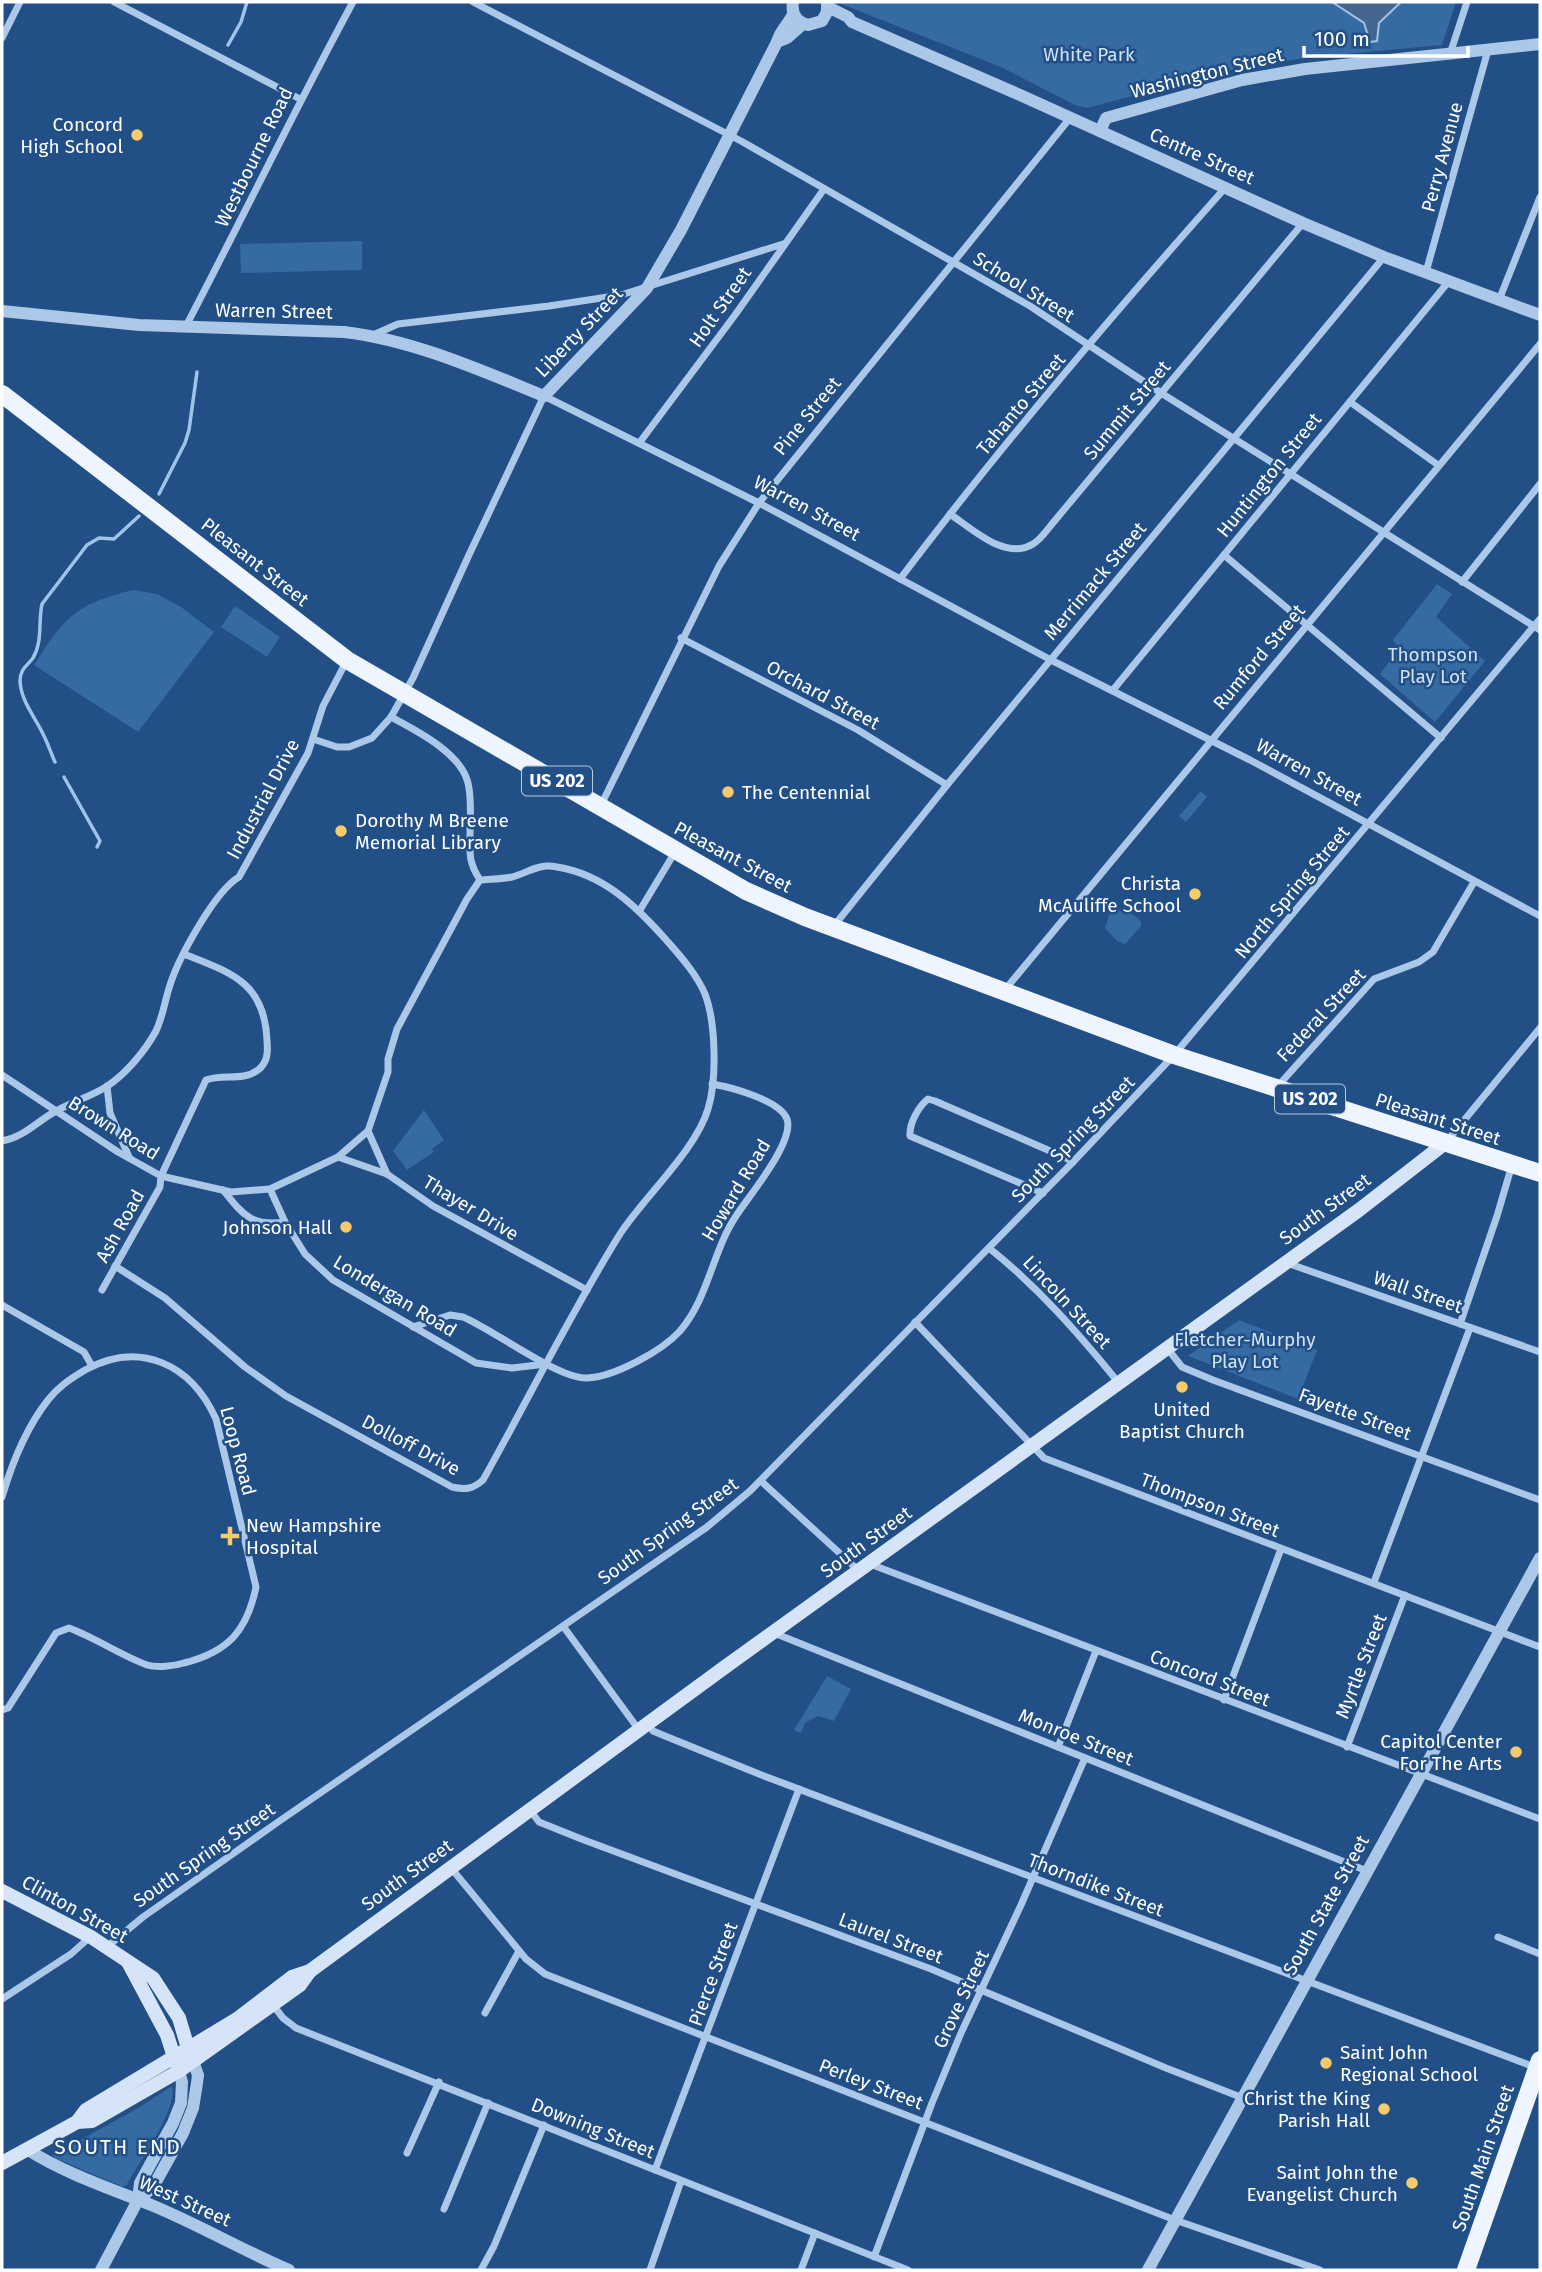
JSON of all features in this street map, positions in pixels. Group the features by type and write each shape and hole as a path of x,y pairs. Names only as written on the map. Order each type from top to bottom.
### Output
{"main road":[{"name":"Pleasant Street","path":"2,394 348,660 601,806 675,852 747,891 832,927 1174,1055 1540,1173"},
{"name":"South Street","path":"191,2054 292,1977 310,1970 1167,1349 1444,1144"},
{"name":"Clinton Street","path":"2,1891 107,1946 153,1978 179,2018 191,2054"},
{"name":"Clinton Street","path":"128,1962 167,2035 176,2064"},
{"name":"South Street","path":"2,2163 77,2122 86,2110 176,2064 273,2005 300,1985 310,1970"},
{"name":"South Main Street","path":"1466,2270 1539,2064"}],"street":[{"path":"2,38 20,2"},
{"path":"114,2 300,99"},
{"name":"Westbourne Road","path":"185,328 253,199 300,99 353,2"},
{"name":"School Street","path":"473,2 728,135 1030,306 1161,393 1537,628"},
{"path":"1450,54 1467,2"},
{"path":"792,5 803,24"},
{"name":"Liberty Street","path":"313,739 337,747 349,747 372,738 391,717 413,678 544,396 647,288 681,230 777,42 780,31 790,21 792,5"},
{"path":"822,20 827,5"},
{"name":"Centre Street","path":"827,5 852,22 1303,223 1384,257 1540,315"},
{"name":"Centre Street","path":"803,24 813,25 828,19 847,24 852,22"},
{"name":"Liberty Street","path":"777,42 787,38 803,24"},
{"name":"Washington Street","path":"1100,131 1106,118 1242,80 1305,69 1540,44"},
{"name":"Perry Avenue","path":"1426,272 1488,50"},
{"name":"Pine Street","path":"601,806 681,638 719,566 759,503 1070,118"},
{"name":"Tahanto Street","path":"901,579 950,514 1089,346 1225,188"},
{"name":"Holt Street","path":"640,443 824,189"},
{"path":"1499,300 1540,197"},
{"name":"Summit Street","path":"950,514 984,537 1009,548 1020,549 1033,544 1303,223"},
{"path":"373,335 398,324 621,295 783,244"},
{"name":"Merrimack Street","path":"832,927 1384,257"},
{"name":"Huntington Street","path":"1113,690 1449,281"},
{"name":"Warren Street","path":"2,312 185,328 373,335 441,356 544,396 759,503 1051,660 1210,740 1540,916"},
{"name":"Rumford Street","path":"1003,991 1540,344"},
{"path":"1350,402 1438,465"},
{"path":"1462,582 1540,485"},
{"path":"1224,555 1441,738"},
{"name":"North Spring Street","path":"1174,1055 1537,628 1540,619"},
{"name":"Orchard Street","path":"681,638 858,730 947,785"},
{"name":"Industrial Drive","path":"2,1141 21,1135 55,1111 107,1086 141,1052 156,1031 171,982 184,954 223,890 239,877 308,753 323,706 348,660"},
{"path":"387,1174 368,1130 388,1072 388,1059 397,1029 467,899 480,880 471,865 469,785 464,771 455,760 423,735 391,717"},
{"path":"640,910 675,852"},
{"name":"Dolloff Drive","path":"115,1266 165,1298 245,1367 286,1395 441,1482 464,1490 476,1487 483,1480 587,1290 630,1219 704,1121 712,1084 714,1036 705,994 682,958 640,910 602,883 556,866 540,866 512,877 480,880"},
{"name":"Federal Street","path":"1276,1088 1374,979 1419,962 1433,952 1474,881"},
{"name":"Ash Road","path":"102,1290 160,1187 161,1175 206,1080 218,1075 243,1077 255,1072 265,1064 268,1052 267,1026 254,991 211,965 184,954"},
{"path":"1444,1144 1540,1028"},
{"name":"South Spring Street","path":"107,1946 143,1917 267,1829 707,1527 761,1481 1174,1055"},
{"name":"Brown Road","path":"2,1074 55,1111 161,1175 231,1192 270,1189 338,1157 368,1130"},
{"name":"Howard Road","path":"546,1364 576,1378 602,1375 650,1356 679,1331 695,1311 706,1288 722,1239 764,1175 788,1131 787,1118 778,1109 732,1087 712,1084"},
{"path":"107,1086 110,1113 129,1158"},
{"path":"1043,1193 910,1136 915,1116 923,1103 928,1100 1073,1162"},
{"name":"Thayer Drive","path":"338,1157 387,1174 433,1206 587,1290"},
{"path":"1460,1324 1512,1165"},
{"name":"Londergan Road","path":"270,1189 285,1222 313,1264 333,1280 476,1363 512,1368 546,1364"},
{"path":"222,1190 240,1212 265,1225 285,1222"},
{"name":"Lincoln Street","path":"989,1248 1010,1264 1074,1328 1118,1382"},
{"name":"Wall Street","path":"1285,1262 1540,1352"},
{"path":"2,1305 84,1352 92,1366"},
{"path":"413,1327 450,1315 463,1317 546,1364"},
{"name":"Thompson Street","path":"915,1322 1044,1458 1540,1647"},
{"path":"1374,1582 1470,1328"},
{"name":"Fayette Street","path":"1167,1349 1182,1367 1540,1500"},
{"name":"Loop Road","path":"2,1497 11,1467 47,1401 66,1381 92,1366 126,1358 151,1358 174,1368 191,1381 207,1399 216,1419 256,1587 244,1623 224,1648 202,1659 177,1665 150,1666 69,1628 56,1633 8,1708 2,1710"},
{"name":"Concord Street","path":"761,1481 864,1567 1097,1651 1540,1819"},
{"path":"1224,1700 1280,1549"},
{"name":"South State Street","path":"1147,2270 1540,1558"},
{"name":"Myrtle Street","path":"1347,1747 1405,1595"},
{"name":"Thorndike Street","path":"562,1626 644,1727 687,1746 1306,1982 1539,2064"},
{"name":"Monroe Street","path":"774,1633 1367,1871"},
{"path":"1058,1747 1097,1651"},
{"name":"Grove Street","path":"874,2257 961,2033 1085,1758"},
{"name":"Pierce Street","path":"655,2170 799,1789"},
{"name":"Laurel Street","path":"529,1810 540,1822 583,1840 982,1990 1242,2098"},
{"name":"Perley Street","path":"450,1868 519,1951 545,1974 1175,2220 1320,2270"},
{"path":"2,1999 71,1954 91,1937"},
{"path":"1497,1937 1540,1954"},
{"path":"485,2014 519,1951"},
{"name":"Downing Street","path":"273,2005 283,2018 296,2028 439,2082 908,2270"},
{"path":"100,2270 138,2200 153,2187 183,2133 192,2108 198,2075 191,2054"},
{"path":"138,2200 140,2182 173,2123 181,2103 182,2082 176,2064"},
{"path":"407,2153 439,2082"},
{"path":"444,2209 488,2103"},
{"path":"481,2270 494,2246 544,2125"},
{"name":"West Street","path":"27,2150 49,2164 183,2219 280,2269"},
{"path":"650,2270 681,2181"},
{"path":"801,2270 815,2233"}],"green space":[{"name":"White Park","path":"836,2 1456,2 1442,45 1304,58 1239,68 1087,108 1075,105 1001,67"},
{"path":"362,241 362,270 241,273 240,244"},
{"name":"Thompson Play Lot","path":"1437,584 1452,594 1436,617 1485,661 1435,722 1380,674 1399,648 1393,640"},
{"path":"133,590 157,594 181,607 214,632 138,732 34,665 64,623 74,614 98,601"},
{"path":"235,606 280,637 267,657 221,627"},
{"path":"1201,791 1207,797 1186,822 1179,816"},
{"path":"1117,909 1134,915 1141,922 1141,926 1125,944 1117,941 1105,928 1111,910"},
{"path":"424,1110 444,1140 432,1149 434,1152 407,1170 393,1151"},
{"name":"Fletcher-Murphy Play Lot","path":"1239,1320 1317,1350 1298,1399 1188,1356"},
{"path":"827,1676 851,1689 834,1721 818,1716 805,1723 801,1733 794,1730"},
{"path":"172,2086 169,2109 126,2186 53,2155 140,2107"}],"shaded area":[{"path":"1332,2 1401,2 1379,23 1377,41 1370,42 1364,23"}],"waterway":[{"path":"228,45 241,22 247,2"},
{"path":"159,494 185,443 197,372"},
{"path":"55,762 26,703 20,681 23,671 36,652 42,604 87,545 99,538 114,539 139,516"},
{"path":"64,777 100,841 97,847"}],"place":[{"name":"Concord High School","path":"137,135"},
{"name":"The Centennial","path":"728,792"},
{"name":"Dorothy M Breene Memorial Library","path":"341,831"},
{"name":"Christa McAuliffe School","path":"1195,894"},
{"name":"Johnson Hall","path":"346,1227"},
{"name":"United Baptist Church","path":"1182,1387"},
{"name":"New Hampshire Hospital","path":"230,1536"},
{"name":"Capitol Center For The Arts","path":"1516,1752"},
{"name":"Saint John Regional School","path":"1326,2063"},
{"name":"Christ the King Parish Hall","path":"1384,2109"},
{"name":"Saint John the Evangelist Church","path":"1412,2183"}],"district":[{"name":"SOUTH END","path":"118,2147"}]}
